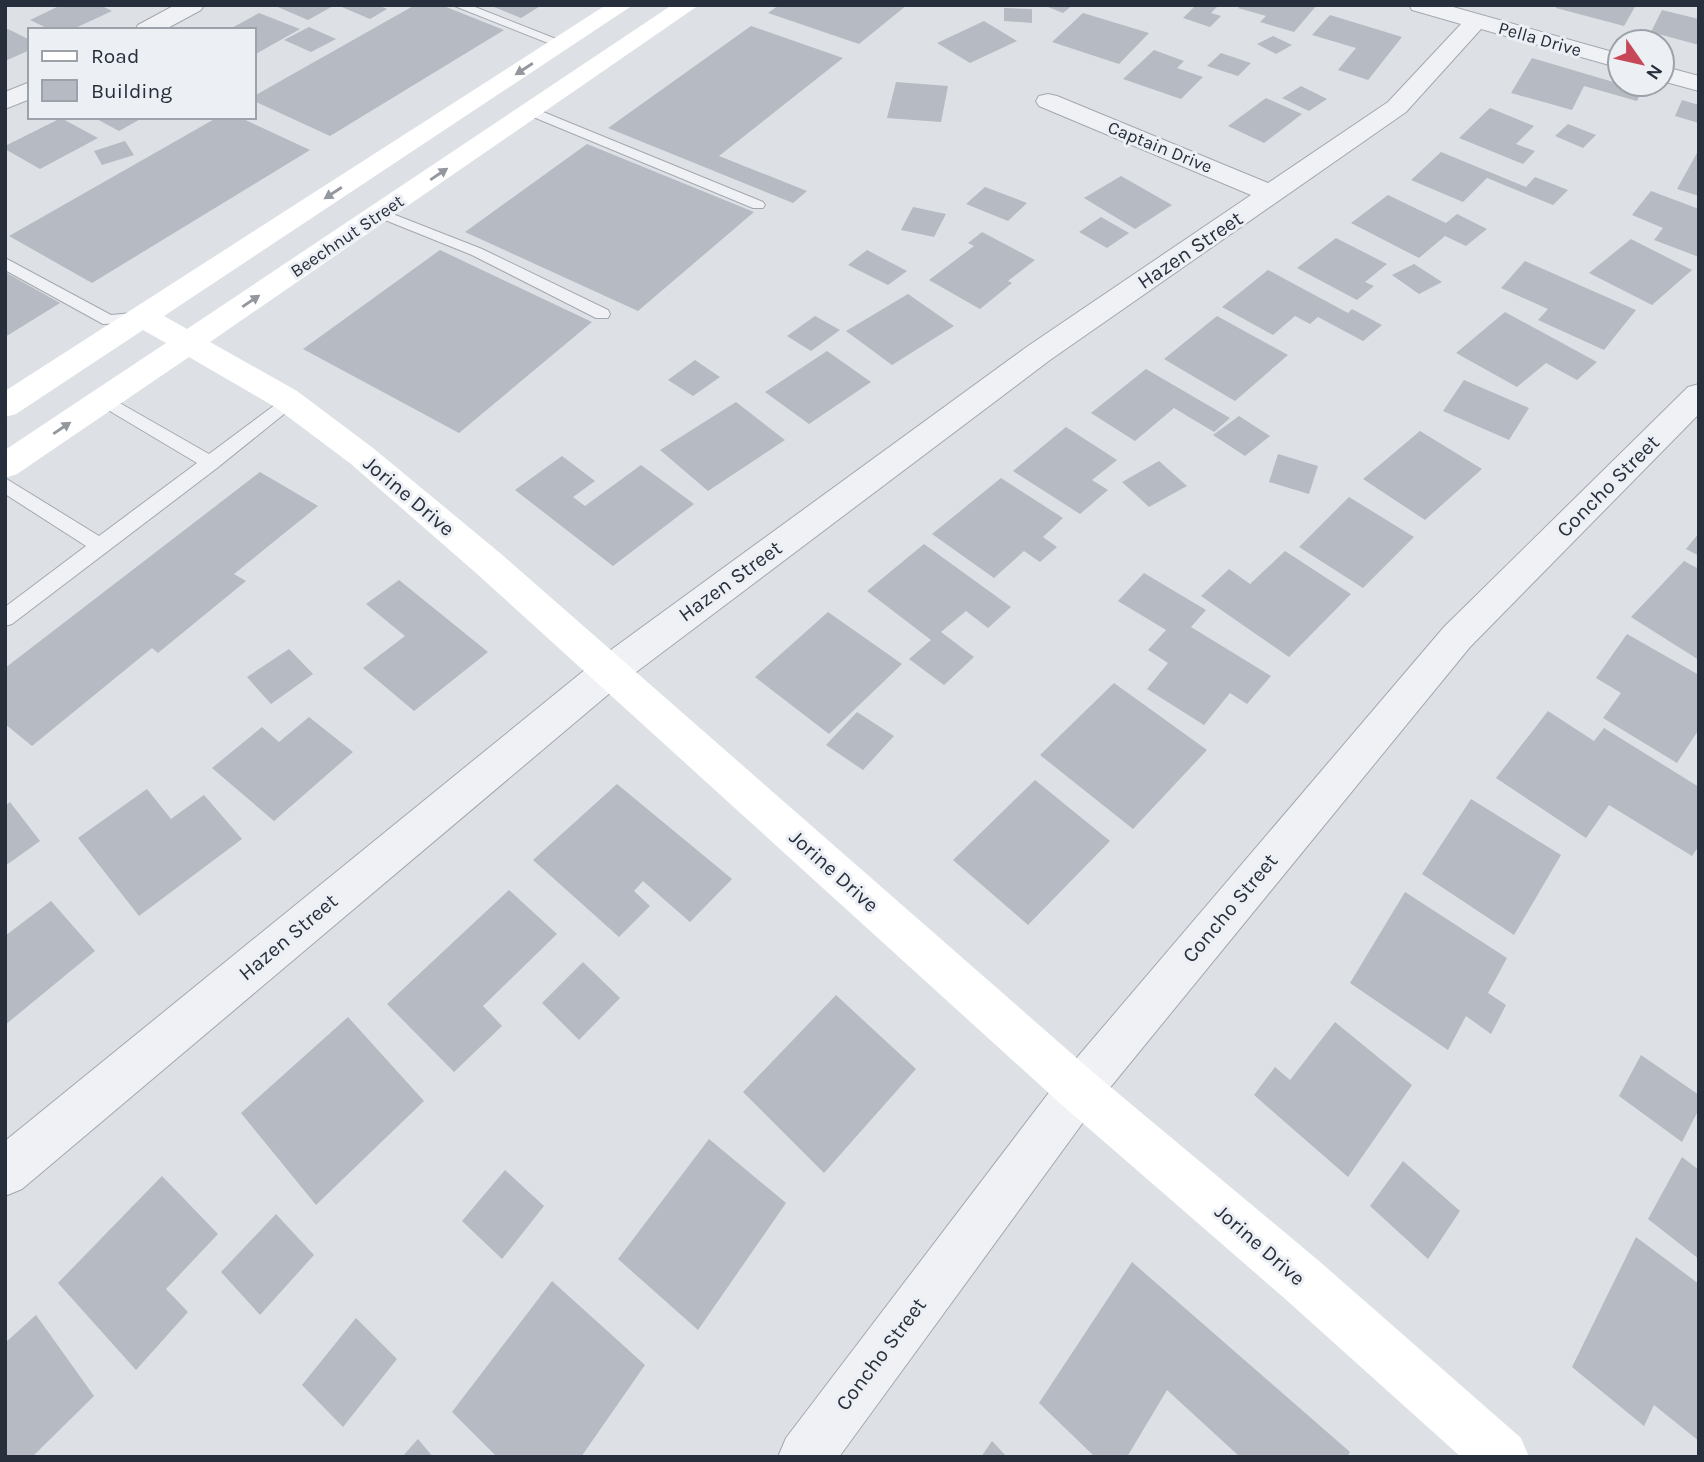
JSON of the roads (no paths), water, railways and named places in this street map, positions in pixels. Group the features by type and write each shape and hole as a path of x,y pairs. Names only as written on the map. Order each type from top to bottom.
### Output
{"main road":[{"path":"5,406 622,5"},
{"name":"Beechnut Street","path":"5,466 688,5"},
{"path":"572,38 624,48"},
{"name":"Jorine Drive","path":"143,317 290,402 373,465 610,671 1079,1090 1311,1288 1503,1457"}],"street":[{"path":"150,28 193,5"},
{"name":"Pella Drive","path":"1420,5 1606,57"},
{"name":"Hazen Street","path":"5,1172 610,671 1039,353 1397,107 1476,21"},
{"path":"1676,77 1699,84"},
{"path":"5,102 28,90"},
{"name":"Captain Drive","path":"1048,101 1272,194"},
{"name":"Concho Street","path":"805,1457 1079,1090 1457,636 1699,395"}],"lane":[{"path":"458,5 572,38"},
{"path":"531,111 758,205"},
{"path":"380,213 477,252 602,314"},
{"path":"5,263 109,320 143,317"},
{"path":"104,400 211,463"},
{"path":"5,618 290,402"},
{"path":"5,485 100,546"}]}
